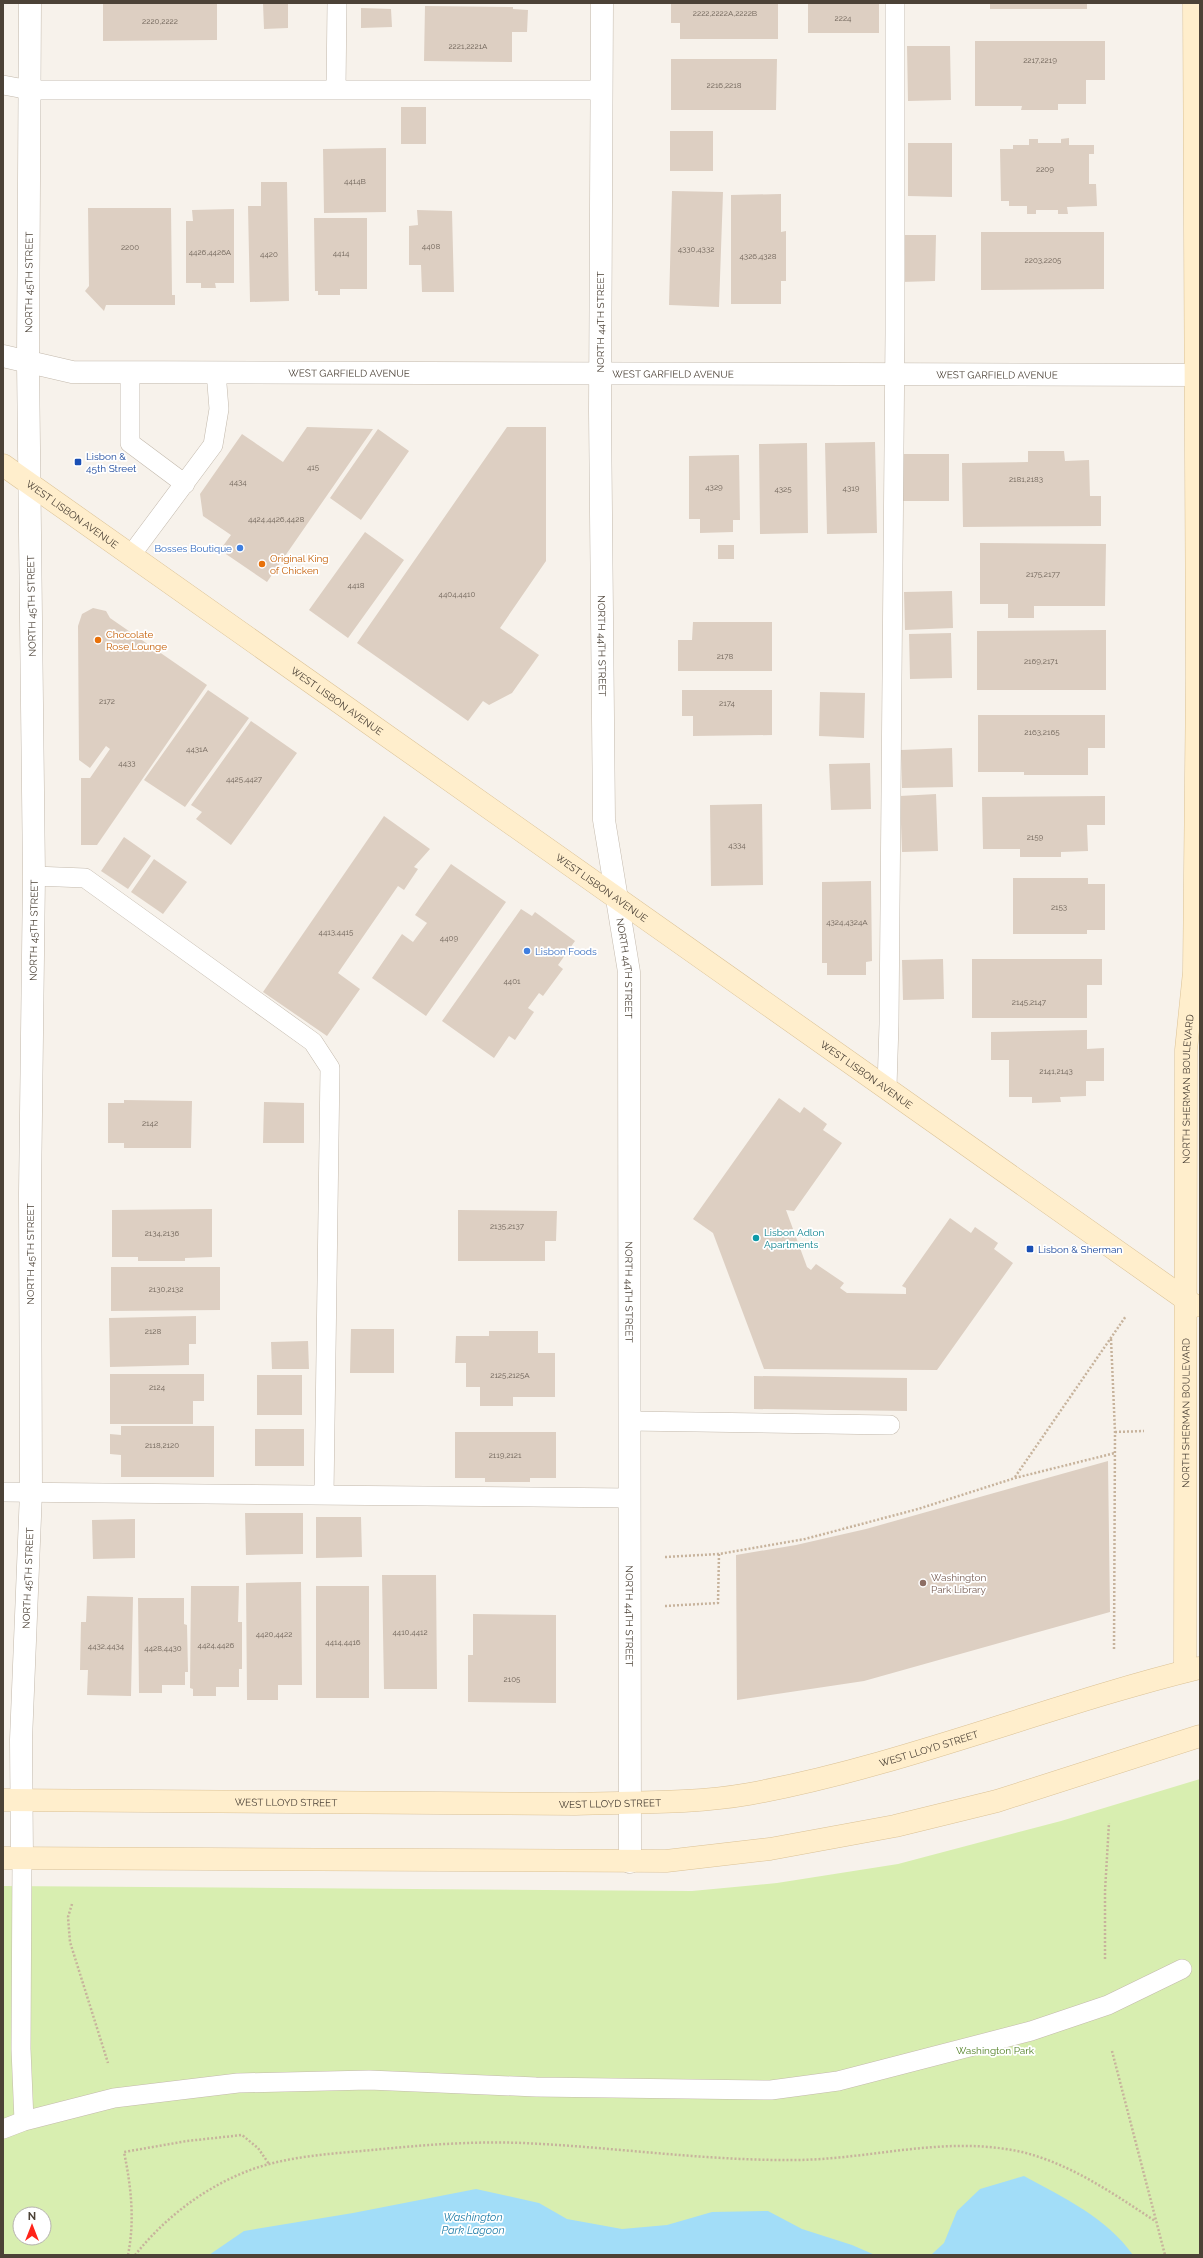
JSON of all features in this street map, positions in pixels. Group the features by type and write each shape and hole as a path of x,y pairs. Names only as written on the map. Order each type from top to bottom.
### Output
{"main road":[{"name":"NORTH SHERMAN BOULEVARD","path":"1193,1669 1194,1305 1186,1050 1197,977 1198,375 1194,3"},
{"name":"WEST LISBON AVENUE","path":"3,465 887,1087 1194,1305"},
{"name":"WEST LLOYD STREET","path":"12,1800 575,1804 669,1801 747,1794 844,1774 1193,1669"},
{"path":"12,1858 666,1861 770,1849 895,1826 997,1801 1200,1736"}],"street":[{"name":"NORTH 45TH STREET","path":"12,1858 12,1800 21,1740 31,1492 30,1193 34,876 28,362 30,3"},
{"name":"NORTH 44TH STREET","path":"602,3 600,374 604,820 629,972 630,1862"},
{"name":"WEST GARFIELD AVENUE","path":"3,356 72,372 1198,375"}],"lane":[{"path":"336,3 336,90"},
{"path":"887,1087 889,1016 895,375 895,3"},
{"path":"3,85 30,90 601,90"},
{"path":"130,372 130,443 185,484"},
{"path":"131,555 213,445 219,409 216,372"},
{"path":"34,876 85,878 313,1042 330,1068 324,1495"},
{"path":"630,1421 890,1425"},
{"path":"3,1492 630,1498"},
{"path":"12,1858 24,2121"},
{"path":"3,2129 24,2121 114,2098 238,2083 369,2080 536,2087 771,2090 838,2081 1031,2031 1108,2005 1182,1969"}],"path":[{"path":"1015,1478 1126,1316"},
{"path":"1111,1339 1115,1432 1114,1651"},
{"path":"1115,1432 1144,1431"},
{"path":"666,1557 719,1554 805,1539 972,1493 1015,1478 1114,1453"},
{"path":"666,1606 718,1603 719,1554"},
{"path":"1105,1959 1105,1891 1109,1823"},
{"path":"72,1904 68,1917 70,1942 108,2063"},
{"path":"1112,2051 1165,2255"},
{"path":"128,2255 131,2240 132,2211 124,2152 187,2141 242,2135 258,2148 270,2164"},
{"path":"135,2255 170,2217 194,2198 226,2181 270,2164 323,2154 427,2145 520,2143 722,2158 799,2160 962,2144 990,2146 1045,2159 1113,2193 1155,2221"}],"green space":[{"name":"Washington Park","path":"1200,1779 1200,2255 3,2255 3,1886 692,1891 777,1883 898,1864 1061,1821"}],"water":[{"path":"1024,2176 1069,2200 1097,2219 1122,2242 1133,2255 931,2255 944,2243 957,2211 980,2189"},
{"name":"Washington Park Lagoon","path":"476,2189 539,2203 567,2219 622,2229 667,2225 712,2212 768,2211 802,2229 852,2245 875,2255 209,2255 244,2231 353,2213"}],"building":[{"path":"103,3 217,3 217,40 103,41"},
{"path":"263,3 288,3 288,28 264,29"},
{"path":"671,3 778,3 778,39 680,39 680,23 671,23"},
{"path":"808,3 879,3 879,33 808,33"},
{"path":"990,3 1087,3 1087,9 990,9"},
{"path":"425,6 513,7 513,9 528,10 527,32 512,32 512,62 424,61"},
{"path":"361,8 391,9 392,27 361,28"},
{"path":"975,41 1105,41 1105,80 1086,80 1086,104 1058,104 1058,110 1021,110 1022,106 975,106"},
{"path":"907,46 950,46 951,100 908,101"},
{"path":"671,59 777,59 776,110 671,110"},
{"path":"401,107 426,107 426,144 401,144"},
{"path":"670,131 713,131 713,171 670,171"},
{"path":"1069,138 1069,145 1094,145 1094,154 1089,154 1089,184 1096,184 1097,206 1067,207 1068,214 1058,214 1058,210 1036,210 1036,214 1027,214 1027,206 1009,206 1009,201 1001,201 1000,149 1013,149 1013,145 1029,145 1029,139 1038,139 1038,143 1061,143 1061,139"},
{"path":"908,143 952,143 952,197 908,196"},
{"path":"386,148 386,212 324,213 323,149"},
{"path":"261,182 287,182 289,301 250,302 248,206 261,206"},
{"path":"672,191 723,192 719,307 669,305"},
{"path":"781,194 781,232 786,231 786,281 781,281 781,304 731,304 731,195"},
{"path":"88,208 171,208 172,295 175,295 175,305 106,305 104,311 85,291 89,286"},
{"path":"234,209 234,283 215,283 216,288 201,288 201,283 186,283 186,221 193,221 192,210"},
{"path":"417,210 452,211 454,292 422,292 421,265 409,265 409,226 418,225"},
{"path":"314,218 367,218 367,289 340,289 340,295 318,295 318,291 315,291"},
{"path":"981,232 1104,232 1104,289 981,290"},
{"path":"902,235 936,235 935,281 901,282"},
{"path":"307,427 373,429 267,582 220,550 231,535 203,516 200,494 242,434 283,462"},
{"path":"507,427 546,427 546,561 500,628 539,655 512,693 489,705 483,701 468,721 357,643"},
{"path":"378,429 409,451 361,520 330,498"},
{"path":"875,442 877,533 827,534 825,443"},
{"path":"807,443 808,533 760,534 759,444"},
{"path":"1028,451 1064,451 1065,461 1089,460 1090,496 1101,496 1101,526 963,527 962,463 1028,462"},
{"path":"902,454 949,454 949,501 902,501"},
{"path":"739,455 740,520 733,520 733,532 700,533 700,519 689,519 689,456"},
{"path":"365,532 404,560 348,638 309,610"},
{"path":"980,543 1106,544 1105,606 1034,606 1034,618 1008,618 1008,604 980,604"},
{"path":"718,545 734,545 734,559 718,559"},
{"path":"952,591 953,628 905,630 904,592"},
{"path":"93,608 106,611 110,618 207,685 97,845 81,845 81,778 90,778 110,749 106,746 90,768 79,760 78,626 82,614"},
{"path":"693,622 772,622 772,671 678,671 678,640 692,640"},
{"path":"1106,630 1106,690 977,690 977,631"},
{"path":"951,633 952,678 910,679 909,634"},
{"path":"208,690 249,718 185,807 144,780"},
{"path":"682,690 772,690 772,735 693,736 693,716 682,716"},
{"path":"820,692 865,693 864,738 819,736"},
{"path":"978,715 1105,715 1105,748 1088,748 1088,775 1024,775 1024,772 978,772"},
{"path":"251,721 297,753 231,845 196,819 202,812 191,805"},
{"path":"952,748 953,787 902,788 901,750"},
{"path":"870,763 871,809 831,810 829,764"},
{"path":"936,794 938,851 902,852 900,796"},
{"path":"1105,796 1105,825 1087,825 1088,851 1061,852 1061,857 1020,857 1020,849 983,849 982,797"},
{"path":"762,804 763,885 711,886 710,805"},
{"path":"384,816 430,849 414,867 418,869 404,890 398,886 338,973 360,989 327,1036 263,992"},
{"path":"124,837 151,856 128,889 101,871"},
{"path":"154,859 187,882 163,914 131,892"},
{"path":"451,864 506,902 426,1016 372,978 402,934 413,942 427,923 415,915"},
{"path":"1013,878 1088,878 1088,884 1105,884 1105,930 1087,930 1087,934 1013,934"},
{"path":"871,881 872,961 866,962 866,975 827,975 827,963 822,963 822,882"},
{"path":"521,909 532,916 535,912 575,941 558,965 563,969 543,996 539,993 528,1008 534,1012 515,1040 509,1036 494,1058 442,1021"},
{"path":"943,959 944,999 903,1000 902,960"},
{"path":"972,959 1102,959 1102,985 1087,985 1087,1018 972,1018"},
{"path":"1087,1030 1087,1049 1104,1048 1104,1081 1086,1081 1086,1096 1060,1097 1061,1102 1032,1103 1032,1097 1009,1097 1009,1060 991,1060 991,1032"},
{"name":"Lisbon Adlon Apartments","path":"779,1098 800,1113 804,1107 827,1124 823,1130 842,1143 794,1211 786,1210 807,1267 811,1270 816,1264 844,1283 840,1288 847,1293 906,1294 906,1288 902,1286 950,1218 971,1233 975,1227 998,1243 994,1249 1013,1263 937,1370 764,1369 713,1233 693,1219"},
{"path":"124,1100 192,1101 191,1148 124,1148 124,1143 108,1143 108,1103 124,1103"},
{"path":"264,1102 304,1103 304,1143 263,1143"},
{"path":"212,1209 212,1257 185,1258 185,1261 138,1261 138,1257 112,1257 112,1210"},
{"path":"458,1210 557,1211 556,1241 545,1241 545,1261 458,1261"},
{"path":"111,1267 220,1267 220,1310 111,1311"},
{"path":"196,1316 196,1344 189,1344 189,1365 110,1367 109,1318"},
{"path":"351,1329 394,1329 394,1373 350,1373"},
{"path":"489,1331 538,1331 538,1353 555,1353 555,1397 513,1397 513,1406 480,1406 480,1387 466,1387 466,1363 455,1363 456,1336 489,1336"},
{"path":"308,1341 309,1369 272,1369 271,1342"},
{"path":"110,1374 204,1374 204,1401 193,1401 193,1424 110,1424"},
{"path":"257,1375 302,1375 302,1415 257,1415"},
{"path":"754,1376 907,1378 907,1411 754,1409"},
{"path":"121,1426 214,1426 214,1477 121,1477 121,1455 110,1454 110,1434 121,1435"},
{"path":"255,1429 304,1429 304,1466 255,1466"},
{"path":"455,1432 556,1432 556,1478 530,1478 530,1482 485,1482 485,1478 455,1478"},
{"name":"Washington Park Library","path":"1108,1461 1110,1612 864,1681 737,1700 736,1555 796,1545 866,1529"},
{"path":"245,1513 303,1513 303,1554 246,1555"},
{"path":"316,1517 361,1517 362,1557 316,1558"},
{"path":"135,1519 135,1558 93,1559 92,1520"},
{"path":"382,1575 436,1575 437,1689 384,1689"},
{"path":"301,1582 302,1685 278,1685 278,1700 247,1700 246,1583"},
{"path":"191,1586 239,1586 238,1622 242,1622 242,1669 239,1669 239,1687 216,1687 216,1696 193,1696 193,1689 190,1688"},
{"path":"316,1586 369,1586 369,1698 316,1698"},
{"path":"87,1596 133,1597 131,1696 87,1695 88,1670 80,1670 81,1622 86,1622"},
{"path":"138,1598 184,1598 184,1624 187,1625 188,1672 185,1672 185,1685 162,1685 162,1693 139,1693"},
{"path":"473,1614 556,1615 556,1703 468,1702 468,1655 473,1655"}],"place":[{"name":"Lisbon & 45th Street","path":"78,462"},
{"name":"Bosses Boutique","path":"240,548"},
{"name":"Original King of Chicken","path":"262,564"},
{"name":"Chocolate Rose Lounge","path":"98,640"},
{"name":"Lisbon Foods","path":"527,951"},
{"name":"Lisbon Adlon Apartments","path":"756,1238"},
{"name":"Lisbon & Sherman","path":"1030,1249"},
{"name":"Washington Park Library","path":"923,1583"}]}
